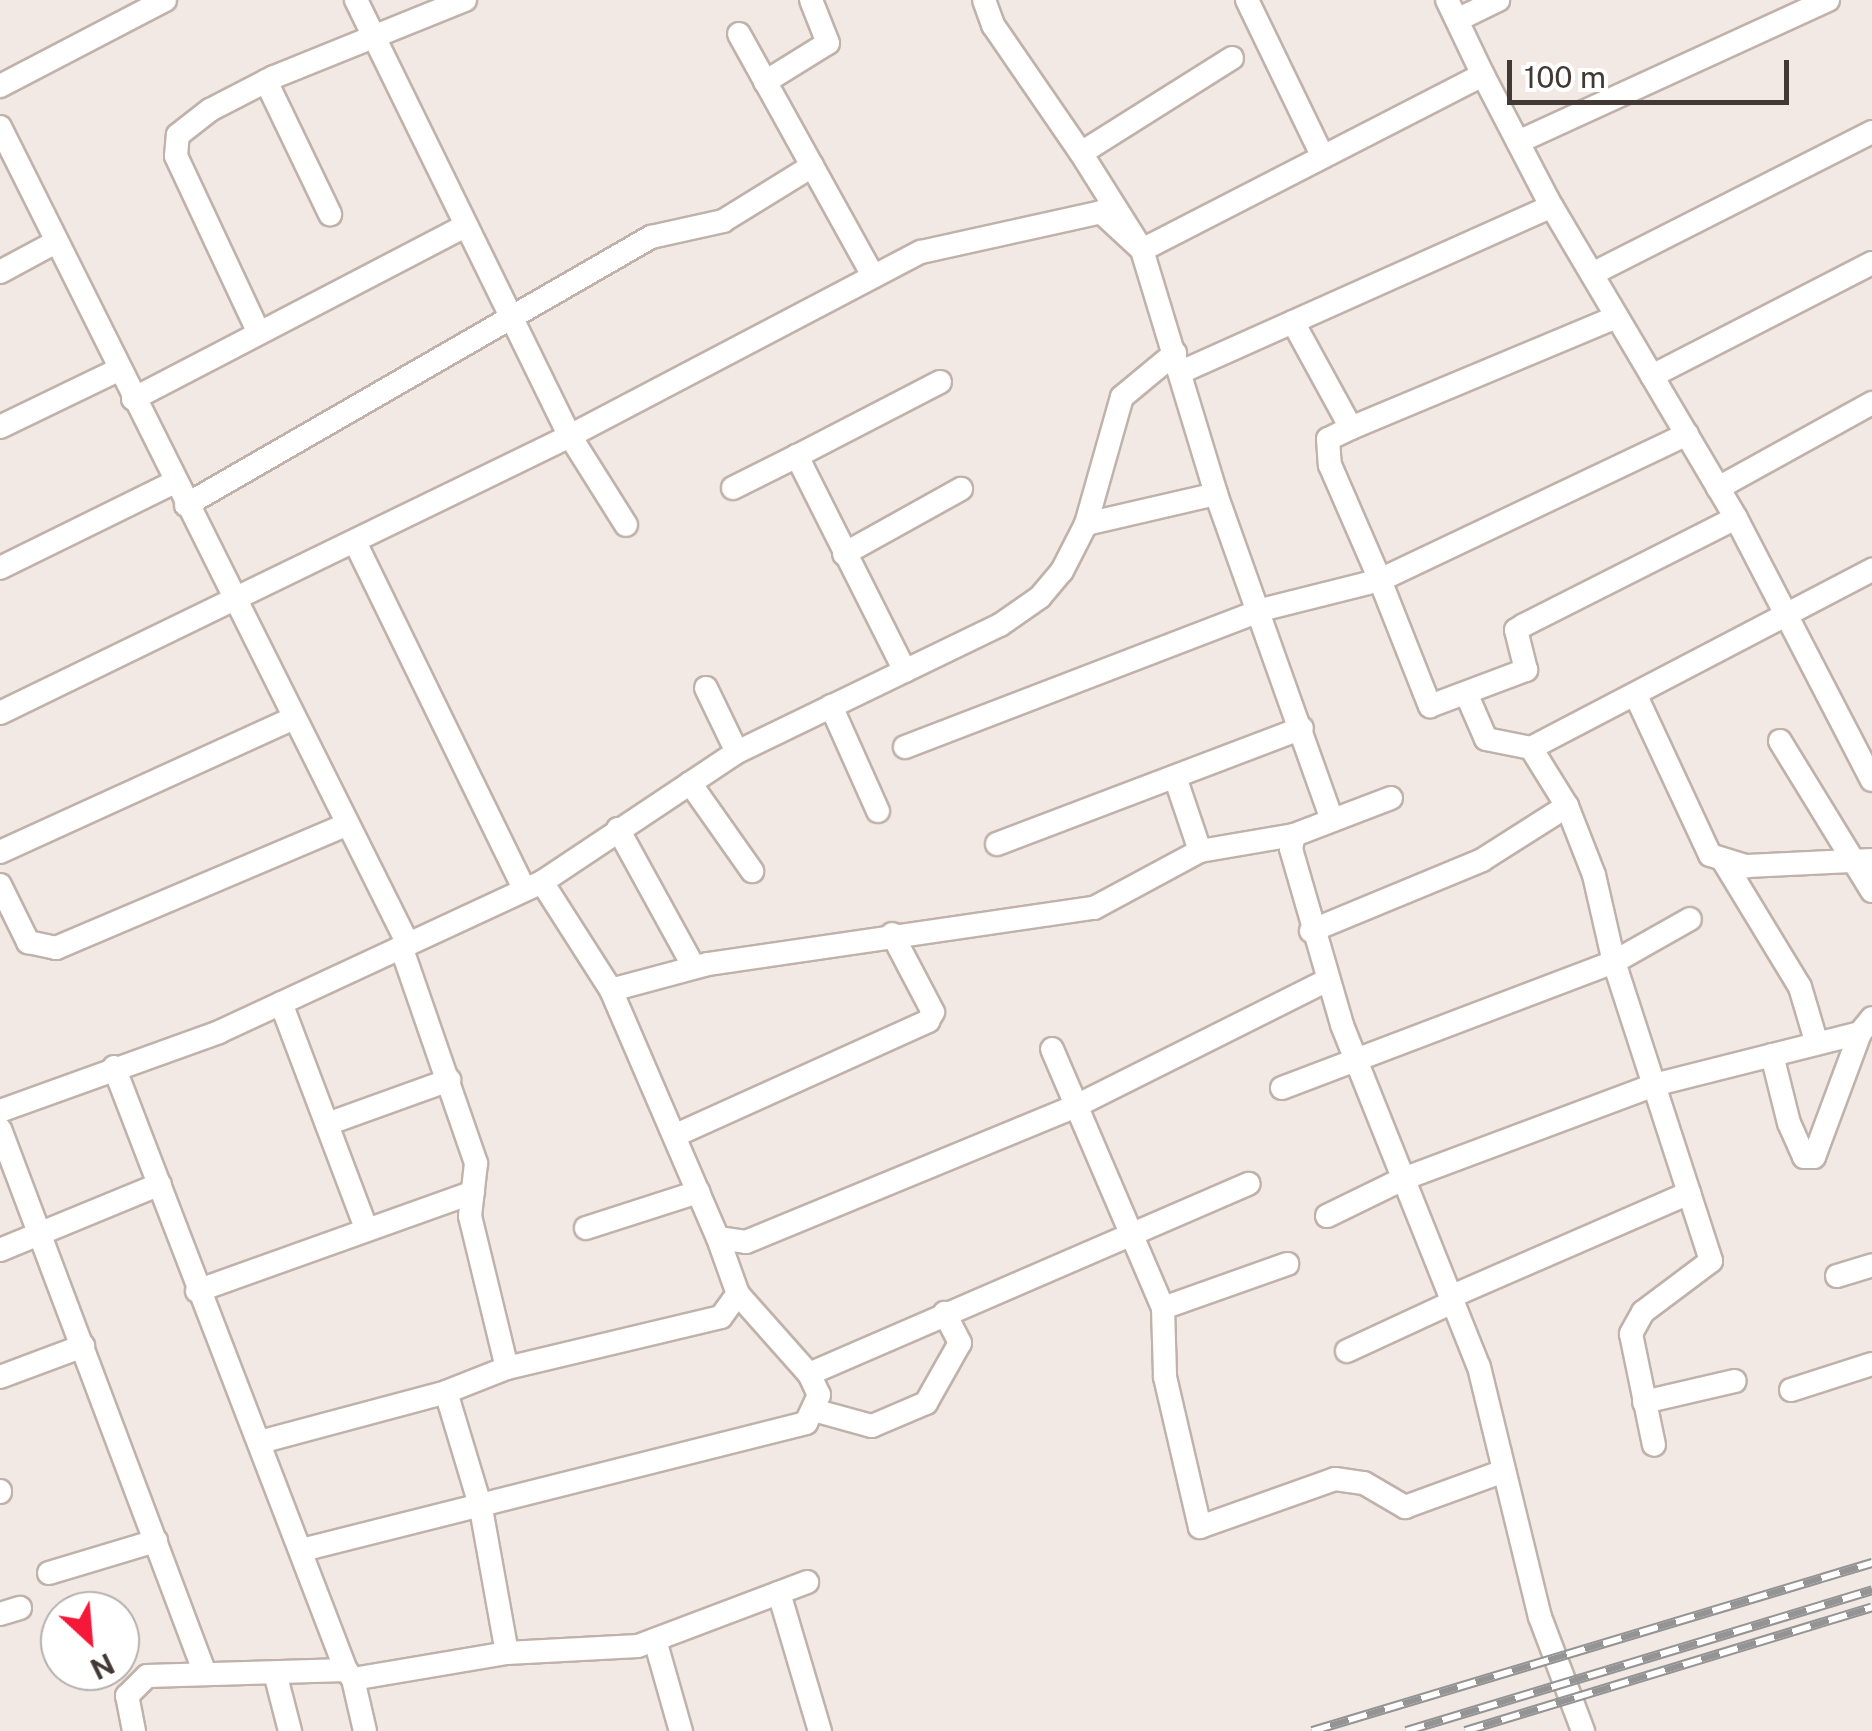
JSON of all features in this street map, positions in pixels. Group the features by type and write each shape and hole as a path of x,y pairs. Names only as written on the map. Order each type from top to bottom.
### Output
{"street":[{"path":"0,86 166,0"},
{"path":"356,0 466,226 516,316 570,436 626,525"},
{"path":"258,331 175,150 189,124 266,81 466,0"},
{"path":"765,82 828,42 810,0"},
{"path":"984,0 992,25 1081,153 1142,250 1216,494 1261,610 1332,818"},
{"path":"1247,0 1323,157"},
{"path":"1498,0 1452,10 1552,206 1736,518 1784,618 1863,743 1872,780"},
{"path":"1518,142 1828,0"},
{"path":"739,34 873,276"},
{"path":"1081,153 1232,58"},
{"path":"1142,250 1484,75"},
{"path":"266,81 330,214"},
{"path":"0,127 404,945 476,1163 470,1216 507,1368"},
{"path":"1592,274 1872,132"},
{"path":"186,505 651,237 724,222 812,166"},
{"path":"0,1111 218,1032 533,886 737,752 1000,625 1040,597 1086,524 1122,397 1178,363 1294,322 1552,206"},
{"path":"0,713 236,602 570,436 921,252 1101,212 1142,250"},
{"path":"132,399 466,226"},
{"path":"0,272 54,243"},
{"path":"1652,376 1872,263"},
{"path":"1617,317 1328,440 1330,464 1430,706 1526,670 1516,630 1524,625 1736,518"},
{"path":"1294,322 1350,428"},
{"path":"0,427 118,370"},
{"path":"734,488 940,382"},
{"path":"1718,488 1872,403"},
{"path":"906,746 1261,610 1380,580 1687,434"},
{"path":"797,456 905,671"},
{"path":"0,568 175,482"},
{"path":"844,554 961,489"},
{"path":"1086,524 1216,494"},
{"path":"302,1550 481,1508 806,1423 817,1411 819,1395 809,1374 738,1294 676,1135 611,990 533,886 355,542"},
{"path":"1466,693 1486,739 1532,748 1872,570"},
{"path":"706,688 737,752"},
{"path":"1636,696 1710,855 1724,862 1864,862"},
{"path":"831,706 878,812"},
{"path":"0,852 294,718"},
{"path":"996,844 1302,728"},
{"path":"1780,740 1864,862 1872,891"},
{"path":"1532,748 1567,806 1594,875 1614,962 1711,1261 1635,1322 1630,1354 1654,1445"},
{"path":"1175,777 1200,851"},
{"path":"690,783 752,871"},
{"path":"611,990 694,968 892,934 1094,908 1200,851 1294,835 1391,798"},
{"path":"1311,930 1482,860 1567,806"},
{"path":"0,886 28,942 56,948 346,825"},
{"path":"618,830 694,968"},
{"path":"1294,835 1291,849 1326,981 1478,1367 1540,1616 1583,1731"},
{"path":"1724,862 1800,987 1816,1044"},
{"path":"1282,1088 1354,1057 1614,962 1690,919"},
{"path":"676,1135 928,1021 932,1012 892,934"},
{"path":"718,1238 746,1242 1074,1108 1326,981"},
{"path":"281,1003 366,1228"},
{"path":"1327,1216 1404,1179 1654,1085 1816,1044 1866,1025"},
{"path":"1772,1055 1790,1123 1804,1156 1814,1158 1866,1025"},
{"path":"1052,1049 1074,1108 1163,1308 1165,1377 1200,1528 1335,1479 1364,1483 1405,1507 1504,1471"},
{"path":"114,1067 197,1291 302,1550 349,1675 365,1731"},
{"path":"326,1124 449,1080"},
{"path":"0,1129 204,1671"},
{"path":"0,1250 160,1184"},
{"path":"809,1374 1248,1184"},
{"path":"197,1291 472,1192"},
{"path":"586,1228 698,1192"},
{"path":"1348,1351 1452,1299 1690,1192"},
{"path":"1163,1308 1287,1264"},
{"path":"1837,1276 1872,1266"},
{"path":"260,1442 446,1392 507,1368 721,1317 738,1294"},
{"path":"817,1411 872,1426 926,1402 960,1343 945,1313"},
{"path":"0,1377 83,1346"},
{"path":"1791,1390 1872,1364"},
{"path":"1644,1402 1735,1380"},
{"path":"446,1392 481,1508 507,1652"},
{"path":"49,1573 156,1540"},
{"path":"134,1731 127,1696 132,1686 146,1676 204,1671 349,1675 507,1652 558,1654 655,1640 807,1582"},
{"path":"779,1594 820,1731"},
{"path":"655,1640 682,1731"},
{"path":"275,1673 290,1731"}],"railway":[{"path":"1312,1731 1872,1563"},
{"path":"1406,1731 1872,1590"},
{"path":"1465,1731 1872,1607"}]}
